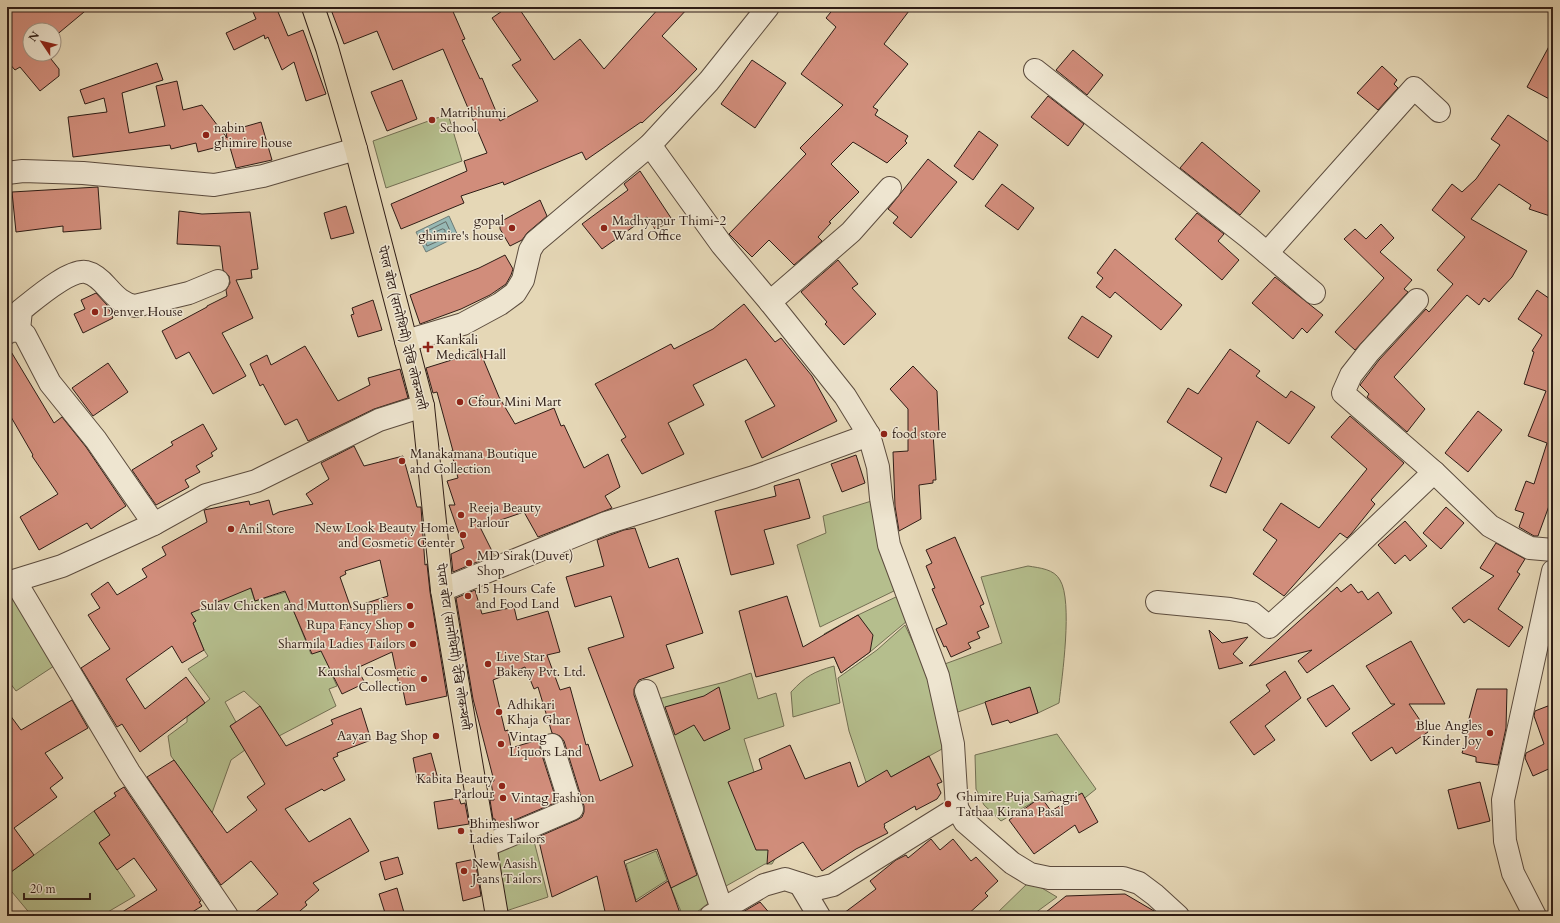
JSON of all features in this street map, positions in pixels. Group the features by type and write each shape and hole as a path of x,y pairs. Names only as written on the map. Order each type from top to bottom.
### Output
{"main road":[{"name":"पेपल बोटा (सानोथिमी) देखि लोकन्थली","path":"313,7 327,48 356,149 424,406 442,590 485,846 494,915"}],"street":[{"path":"406,341 463,324 500,304 515,293 523,280 530,250 535,242 650,145 709,81 768,7"},
{"path":"1035,70 1266,253 1314,293"},
{"path":"1266,253 1414,88 1439,111"},
{"path":"650,145 722,245 770,302 845,396 869,435 878,467 881,498 889,545 938,676 952,744 957,808 965,822 1012,863 1030,874 1049,878 1123,878 1139,883 1156,895 1178,916"},
{"path":"7,173 23,171 82,173 214,185 263,176 356,149"},
{"path":"770,302 851,232 890,188"},
{"path":"154,524 96,440 50,382 25,335 13,331 21,310 62,278 77,273 84,272 99,278 120,300 128,305 135,306 189,293 218,281"},
{"path":"1417,300 1369,352 1351,375 1343,393 1434,472 1490,526 1530,548 1553,550"},
{"path":"227,916 129,772 11,582 62,566 154,524 206,495 256,480 379,420 424,406"},
{"path":"442,590 606,523 754,477 869,435"},
{"path":"1157,602 1230,609 1252,613 1269,627 1318,583 1434,472"},
{"path":"1534,916 1513,873 1506,841 1503,800 1553,570"},
{"path":"646,691 716,912 764,885 785,879 816,889 833,885 957,808"},
{"path":"485,846 572,809 552,745"},
{"path":"800,884 819,916"}],"green space":[{"path":"448,114 462,161 386,188 373,141"},
{"path":"878,499 898,589 820,627 797,545 826,533 823,516"},
{"path":"1028,566 1037,567 1054,573 1060,580 1064,590 1066,605 1066,640 1059,703 1038,713 1029,687 958,712 942,665 1002,643 981,577"},
{"path":"245,572 255,601 286,592 311,654 334,645 344,662 329,669 337,686 329,689 336,706 279,736 260,706 244,691 225,702 236,722 230,726 245,750 231,760 212,813 171,756 168,736 187,722 187,717 210,699 188,669 208,656 193,623 196,621 191,613"},
{"path":"7,593 10,593 54,666 16,691 7,679"},
{"path":"898,596 907,621 870,652 841,673 824,634 858,615"},
{"path":"905,625 928,675 936,701 942,749 891,777 866,782 849,731 838,678 877,650"},
{"path":"834,666 840,703 793,717 791,692 810,675"},
{"path":"751,673 758,699 776,693 784,726 744,739 754,772 776,829 776,857 772,864 765,864 719,890 654,700 725,682"},
{"path":"1057,734 1096,789 1071,809 1052,791 1001,821 984,805 976,789 975,755"},
{"path":"94,811 110,835 99,843 135,896 101,916 32,916 7,886 7,875"},
{"path":"691,835 711,901 692,916 683,916 658,851"},
{"path":"533,837 548,897 503,912 493,850"},
{"path":"656,851 667,880 636,900 626,864"},
{"path":"1030,881 1057,897 1031,916 994,916"}],"water":[{"path":"449,216 458,236 426,252 416,232"}],"building":[{"path":"7,7 90,7 62,30 62,22 22,22 22,62 53,62 59,69 59,76 40,91 20,67 15,70 7,61"},
{"path":"251,7 276,7 288,36 303,30 326,94 306,101 294,62 282,70 268,37 265,39 264,35 234,50 226,33 256,19"},
{"path":"330,7 451,7 465,39 462,40 480,79 482,78 500,121 538,101 512,65 521,60 492,18 508,7 518,7 554,60 580,39 604,69 660,7 689,7 662,36 697,69 642,123 641,122 586,160 582,152 504,185 503,182 461,196 464,203 401,229 391,204 467,171 464,161 487,153 443,49 393,70 377,31 344,44"},
{"path":"835,7 912,7 884,44 908,64 873,107 878,110 875,115 908,136 905,141 907,143 887,163 853,142 831,164 859,192 829,222 831,223 818,237 822,241 794,265 769,240 752,257 729,234 806,154 800,148 843,105 801,74 836,27 826,18"},
{"path":"1553,39 1553,101 1527,87"},
{"path":"1073,50 1103,75 1087,95 1056,70"},
{"path":"752,60 786,83 755,128 721,104"},
{"path":"157,63 163,80 122,93 129,133 165,126 156,86 177,81 183,110 202,105 227,138 226,132 261,122 272,160 236,168 229,144 198,152 196,143 171,149 170,145 73,157 68,117 107,112 104,98 85,104 80,90"},
{"path":"1382,66 1397,80 1394,84 1398,88 1378,110 1357,93"},
{"path":"402,80 417,119 387,131 371,92"},
{"path":"1048,96 1084,124 1068,146 1031,117"},
{"path":"1508,115 1553,145 1553,217 1529,209 1531,205 1499,184 1471,219 1527,251 1512,277 1489,302 1484,298 1479,305 1467,295 1394,377 1425,409 1407,432 1367,397 1369,394 1360,385 1379,360 1426,309 1429,312 1453,284 1437,270 1465,237 1432,210 1452,184 1462,192 1476,179 1500,145 1491,139"},
{"path":"979,131 998,145 973,180 954,166"},
{"path":"1202,142 1260,191 1240,215 1180,168"},
{"path":"928,159 957,182 911,238 893,223 898,217 888,209"},
{"path":"640,171 673,221 655,229 647,217 602,249 582,224 628,190 624,184"},
{"path":"1002,184 1034,208 1018,230 985,206"},
{"path":"98,187 101,229 63,232 63,226 16,232 12,192"},
{"path":"540,200 547,216 527,233 522,240 510,246 500,229 500,222"},
{"path":"346,206 354,233 331,239 324,213"},
{"path":"179,211 202,214 250,212 258,269 251,270 252,278 236,280 253,318 222,333 246,376 213,394 189,352 176,359 162,331 227,296 226,290 230,283 229,276 223,270 220,246 177,244"},
{"path":"1197,213 1224,234 1218,241 1239,260 1222,280 1175,239"},
{"path":"1381,224 1394,238 1380,252 1412,280 1404,289 1408,292 1355,350 1335,332 1384,278 1344,239 1355,229 1366,239"},
{"path":"1115,249 1182,305 1161,330 1115,292 1110,298 1096,287 1103,278 1097,273"},
{"path":"505,255 513,269 506,284 490,295 461,309 420,324 410,295 479,268"},
{"path":"838,260 858,284 852,288 876,314 844,345 825,324 827,322 801,292"},
{"path":"1275,277 1323,315 1307,333 1302,328 1293,339 1252,303"},
{"path":"1537,290 1553,301 1553,495 1538,536 1534,536 1519,527 1524,513 1515,510 1526,481 1534,484 1547,443 1528,436 1546,391 1524,384 1534,352 1532,351 1542,335 1518,319"},
{"name":"Denver House","path":"96,293 107,305 113,318 83,333 74,314 85,309 81,300"},
{"path":"373,300 382,330 358,337 351,315 354,314 352,308"},
{"path":"744,304 775,342 781,338 812,376 837,421 762,458 745,421 775,406 746,359 693,385 704,405 668,423 684,454 642,474 621,440 626,437 595,384 671,344 674,349 713,329"},
{"path":"1082,316 1112,336 1098,358 1068,338"},
{"path":"7,345 54,423 62,417 86,447 126,506 91,529 87,523 39,550 20,517 58,494 32,456 33,455 7,410"},
{"path":"305,346 338,401 370,385 368,378 400,369 408,398 374,409 308,441 297,419 285,425 263,384 260,386 250,364 267,355 271,365"},
{"path":"479,349 499,397 515,424 554,408 561,426 564,425 584,468 608,454 620,487 605,496 612,508 538,537 524,512 480,527 494,555 453,572 451,554 464,548 449,505 455,505 447,481 458,478 451,451 453,451 437,392 433,393 426,368 458,358 457,356"},
{"path":"1230,349 1260,371 1256,376 1286,398 1291,391 1315,407 1289,444 1257,421 1226,493 1210,486 1222,458 1167,422 1188,388 1198,394"},
{"path":"108,363 128,392 93,416 72,388"},
{"path":"913,366 937,391 939,433 933,433 936,480 933,480 933,483 919,485 921,519 899,531 895,506 893,452 908,451 908,409 890,389"},
{"path":"1478,411 1502,430 1468,472 1445,453"},
{"path":"1350,416 1404,463 1371,500 1375,504 1351,534 1347,538 1340,533 1284,596 1253,574 1277,540 1263,530 1281,503 1319,528 1367,469 1331,437"},
{"path":"203,424 217,449 211,453 213,456 196,466 200,472 185,480 189,487 156,505 132,470 173,445 171,442"},
{"path":"354,446 364,466 403,456 417,507 421,507 425,565 427,564 430,592 447,696 406,705 403,690 400,690 392,652 357,668 365,683 342,694 321,651 312,654 285,591 255,601 251,588 191,613 196,621 193,623 204,650 182,663 172,646 126,679 145,709 186,677 205,703 140,752 122,724 117,727 81,668 110,649 88,615 100,608 91,594 108,582 117,595 147,577 142,569 166,555 162,547 207,522 204,510 249,501 250,505 269,500 273,515 279,512 313,504 306,494 329,479 321,463","holes":["380,560 388,596 351,608 340,577 346,574 345,571"]},
{"path":"856,455 865,483 842,492 831,464"},
{"path":"799,479 810,518 764,530 774,564 731,575 715,511 776,496 774,486"},
{"path":"1446,507 1464,523 1441,549 1423,533"},
{"path":"1405,521 1427,546 1410,561 1405,555 1395,564 1378,545"},
{"path":"635,528 649,568 678,558 703,633 666,645 674,668 639,680 634,689 634,695 697,875 671,888 681,916 606,916 597,876 552,897 538,837 582,817 584,806 564,741 560,736 552,733 538,687 534,689 525,667 493,680 505,731 508,730 511,748 541,739 540,749 557,802 496,828 490,800 494,800 491,782 494,781 473,699 456,598 475,590 482,614 514,607 517,620 548,611 560,652 547,655 560,690 570,687 586,745 588,744 600,781 633,766 588,648 624,637 611,596 575,607 566,577 604,566 597,540 624,530","holes":["657,849 671,888 668,881 636,902 624,861"]},
{"path":"955,537 984,604 980,606 989,627 977,632 980,638 968,643 971,648 951,657 946,646 944,647 936,629 947,624 932,589 935,588 926,566 932,563 926,550"},
{"path":"1496,543 1525,559 1517,572 1520,574 1498,609 1523,627 1509,647 1469,619 1464,623 1452,608 1494,576 1480,568"},
{"path":"1351,584 1358,593 1362,591 1368,600 1378,592 1392,613 1307,673 1298,661 1312,650 1249,666 1337,587 1341,592"},
{"path":"787,596 803,647 858,615 873,635 870,652 841,673 834,657 756,677 739,611"},
{"path":"1209,630 1222,643 1248,637 1233,654 1243,663 1219,669"},
{"path":"1411,641 1445,704 1409,704 1428,732 1396,754 1392,747 1371,761 1352,733 1395,704 1391,704 1366,666"},
{"path":"1285,671 1301,698 1265,726 1275,740 1254,755 1230,722 1270,691 1266,685"},
{"path":"1333,685 1350,709 1326,727 1307,699"},
{"path":"719,687 730,729 704,741 694,725 675,735 665,707 704,696"},
{"path":"1030,687 1038,713 1010,723 1008,720 992,725 985,702"},
{"path":"1477,689 1507,689 1506,728 1498,765 1476,762 1476,757 1462,753 1467,737 1464,737"},
{"path":"72,700 88,728 45,753 63,778 50,788 57,797 14,828 34,855 7,875 7,711 21,730"},
{"path":"1553,704 1553,767 1533,776 1525,758 1526,753 1544,744 1534,716 1535,711"},
{"path":"260,706 286,746 333,724 331,720 361,708 371,740 337,753 338,756 333,758 345,780 324,791 322,789 285,809 309,842 350,818 369,851 313,883 319,890 305,902 307,905 294,916 250,916 278,894 251,861 221,885 147,777 174,760 227,833 257,810 247,797 265,784 230,726"},
{"path":"790,745 805,779 850,762 858,787 887,770 891,777 929,756 942,782 937,784 941,793 937,799 916,810 915,806 884,824 884,827 888,833 856,849 822,871 803,842 767,864 768,850 756,850 728,782 762,769 759,759"},
{"path":"431,753 438,779 418,784 413,758"},
{"path":"1480,782 1490,821 1458,829 1448,790"},
{"path":"124,787 201,901 199,902 202,906 186,916 116,916 157,890 134,858 117,870 99,843 110,835 94,811 116,796 114,793"},
{"path":"1082,793 1098,822 1079,833 1075,825 1034,854 1009,820 1041,797 1051,811"},
{"path":"459,798 461,804 465,803 469,824 438,829 434,802"},
{"path":"931,839 940,850 953,839 971,861 976,857 998,881 985,893 988,896 966,916 840,916 876,889 870,881 896,860 906,855 908,858"},
{"path":"398,857 403,874 385,880 380,862"},
{"path":"475,859 481,896 463,901 456,863"},
{"path":"397,888 405,916 386,916 379,894"},
{"path":"1125,894 1154,911 1159,916 1041,916 1066,896"},
{"path":"760,902 772,916 736,916"}],"place":[{"name":"Matribhumi School","path":"432,120"},
{"name":"nabin ghimire house","path":"206,135"},
{"name":"gopal ghimire's house","path":"512,228"},
{"name":"Madhyapur Thimi-2 Ward Office","path":"604,228"},
{"name":"Denver House","path":"95,312"},
{"name":"Kankali Medical Hall","path":"428,347"},
{"name":"Cfour Mini Mart","path":"460,402"},
{"name":"food store","path":"884,434"},
{"name":"Manakamana Boutique and Collection","path":"402,461"},
{"name":"Reeja Beauty Parlour","path":"461,515"},
{"name":"Anil Store","path":"231,529"},
{"name":"New Look Beauty Home and Cosmetic Center","path":"463,535"},
{"name":"MD Sirak(Duvet) Shop","path":"469,563"},
{"name":"15 Hours Cafe and Food Land","path":"468,596"},
{"name":"Sulav Chicken and Mutton Suppliers","path":"410,606"},
{"name":"Rupa Fancy Shop","path":"411,625"},
{"name":"Sharmila Ladies Tailors","path":"413,644"},
{"name":"Live Star Bakery Pvt. Ltd.","path":"488,664"},
{"name":"Kaushal Cosmetic Collection","path":"424,679"},
{"name":"Adhikari Khaja Ghar","path":"499,712"},
{"name":"Blue Angles Kinder Joy","path":"1490,733"},
{"name":"Aayan Bag Shop","path":"436,736"},
{"name":"Vintag Liquors Land","path":"501,744"},
{"name":"Kabita Beauty Parlour","path":"502,786"},
{"name":"Vintag Fashion","path":"503,798"},
{"name":"Ghimire Puja Samagri Tathaa Kirana Pasal","path":"948,804"},
{"name":"Bhimeshwor Ladies Tailors","path":"461,831"},
{"name":"New Aasish Jeans Tailors","path":"464,871"}]}
